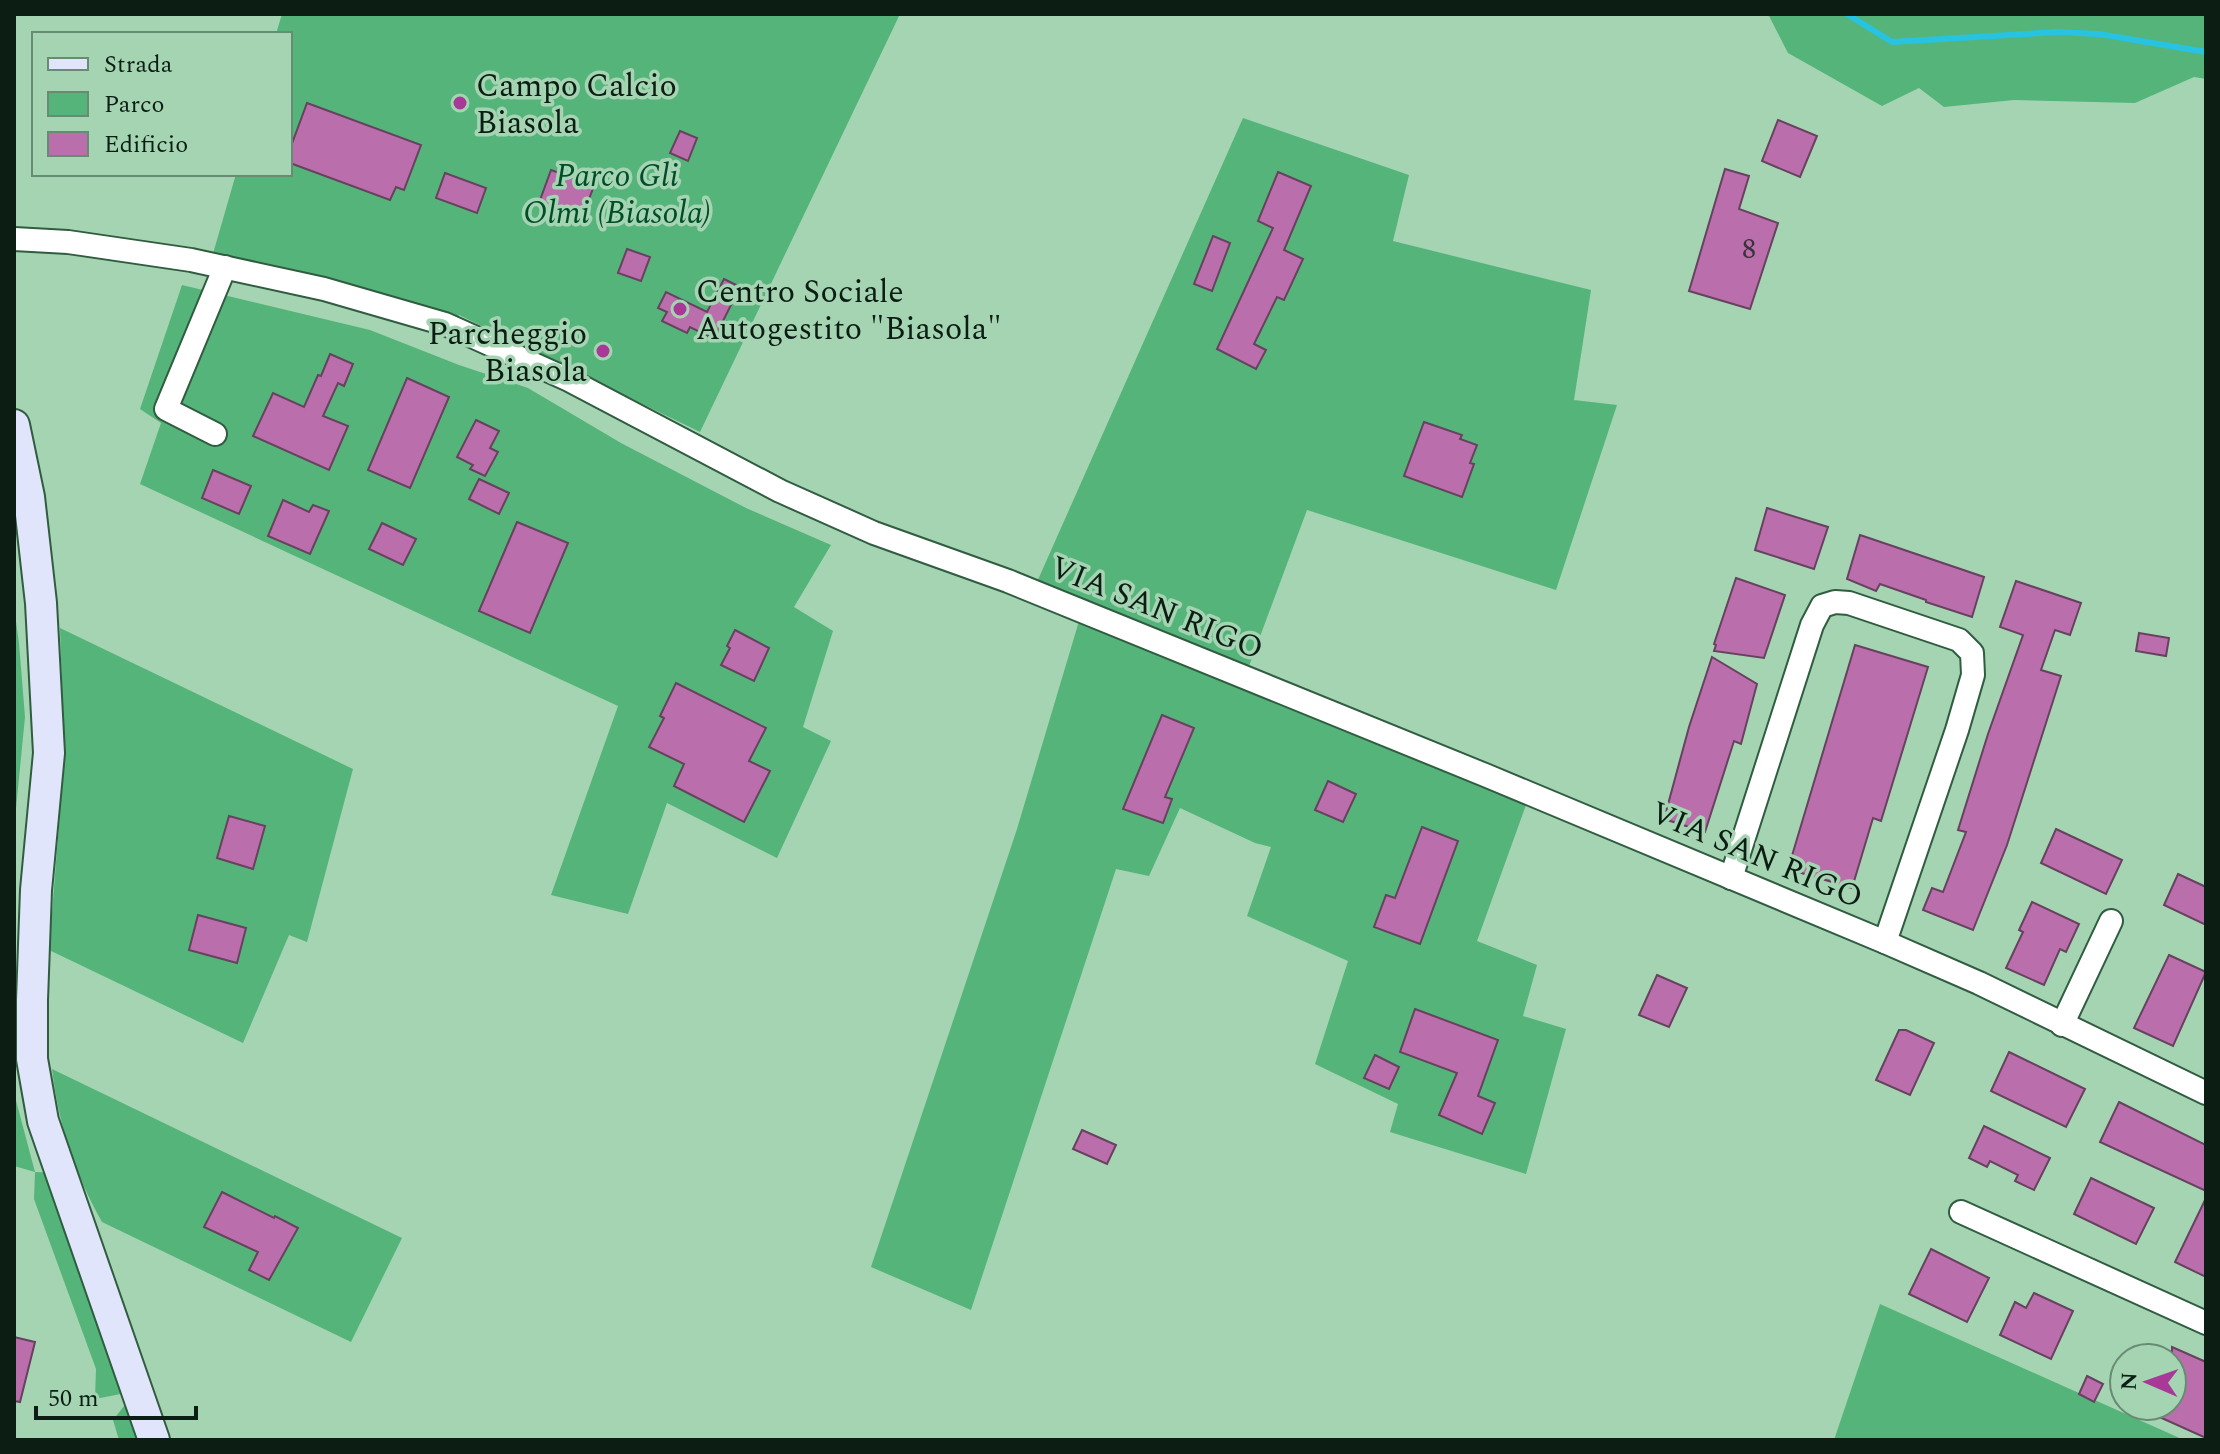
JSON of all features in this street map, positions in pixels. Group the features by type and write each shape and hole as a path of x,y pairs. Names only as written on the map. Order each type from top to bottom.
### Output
{"street":[{"name":"VIA SAN RIGO","path":"14,239 68,242 191,260 324,289 445,324 569,380 780,491 874,533 1021,586 1885,942 1979,983 2206,1093"},
{"path":"215,434 166,409 225,267"},
{"path":"14,425 29,497 41,603 49,753 36,890 32,1059 43,1121 154,1440"},
{"path":"1731,878 1812,625 1822,606 1835,602 1849,603 1959,640 1972,653 1973,675 1885,942"},
{"path":"2062,1025 2111,921"},
{"path":"1961,1212 2206,1323"}],"green space":[{"name":"Parco Gli Olmi (Biasola)","path":"282,14 900,14 700,432 459,315 454,327 210,264 235,176 292,176 292,32 277,32"},
{"path":"1768,14 2206,14 2206,79 2194,77 2135,103 2014,100 1944,107 1919,88 1882,106 1788,53"},
{"path":"1243,118 1409,175 1393,241 1591,290 1574,400 1617,405 1556,590 1307,510 1245,677 1530,794 1477,941 1537,965 1523,1016 1566,1029 1526,1174 1390,1132 1398,1104 1315,1064 1348,961 1247,916 1271,847 1255,843 1180,808 1149,876 1116,869 971,1310 871,1267 1017,829 1082,611 1033,591"},
{"path":"182,285 370,330 528,388 621,443 746,508 831,545 794,607 833,631 803,727 831,741 777,858 667,803 628,914 551,895 618,706 140,484 161,423 140,409"},
{"path":"14,607 25,717 14,829"},
{"path":"60,628 353,769 307,942 289,935 243,1043 49,950 61,800 63,719"},
{"path":"52,1069 402,1238 351,1342 102,1222 69,1148"},
{"path":"14,1093 35,1172 14,1166"},
{"path":"35,1172 62,1173 158,1440 119,1440 113,1420 136,1391 95,1399 96,1369 34,1199"},
{"path":"1880,1304 2108,1406 2108,1422 2144,1422 2184,1440 1834,1440"}],"building":[{"path":"307,103 421,145 404,190 396,187 390,200 292,164 292,144"},
{"path":"1778,120 1817,136 1800,177 1762,161"},
{"path":"680,131 697,138 688,161 670,153"},
{"path":"1725,169 1749,176 1739,209 1778,223 1750,309 1689,291"},
{"path":"551,170 594,186 581,219 539,203"},
{"path":"1278,172 1311,186 1284,250 1303,259 1284,300 1277,297 1254,344 1266,350 1256,369 1217,349 1273,228 1258,221"},
{"path":"445,173 486,188 477,213 436,198"},
{"path":"1213,236 1230,243 1212,291 1194,284"},
{"path":"627,249 650,257 641,281 618,273"},
{"name":"Centro Sociale Autogestito \"Biasola\"","path":"724,279 740,287 714,339 690,327 687,333 662,321 667,312 658,308 666,292 707,312"},
{"path":"330,354 353,364 344,386 338,383 323,416 348,426 329,470 253,436 273,393 304,407"},
{"path":"407,378 449,397 410,488 368,470"},
{"path":"476,420 499,431 490,448 498,452 485,476 470,469 473,465 457,457"},
{"path":"1424,422 1462,435 1460,439 1477,445 1462,497 1404,476"},
{"path":"213,470 251,486 239,514 202,498"},
{"path":"479,479 509,493 499,514 469,499"},
{"path":"283,500 309,512 313,505 329,511 310,554 268,536"},
{"path":"1767,508 1828,527 1814,569 1755,550"},
{"path":"517,522 568,543 530,633 479,611"},
{"path":"382,523 416,539 403,565 369,549"},
{"path":"1860,535 1984,577 1972,617 1880,584 1876,591 1847,579"},
{"path":"1736,578 1785,595 1764,658 1714,651"},
{"path":"2016,581 2081,603 2070,635 2055,630 2041,670 2061,676 2007,845 1973,930 1923,910 1932,888 1943,892 1966,832 1958,830 2023,635 2000,627"},
{"path":"735,630 769,648 754,681 721,665"},
{"path":"2139,633 2169,638 2166,656 2136,651"},
{"path":"1855,645 1928,667 1881,821 1873,818 1852,888 1788,869"},
{"path":"1712,657 1757,684 1741,744 1734,741 1705,832 1664,819"},
{"path":"676,683 766,728 749,761 770,771 744,822 674,786 684,764 649,747 664,718 660,716"},
{"path":"1162,715 1194,728 1165,797 1172,799 1163,823 1123,809"},
{"path":"1328,781 1356,794 1343,822 1315,810"},
{"path":"229,816 265,826 253,869 217,858"},
{"path":"1422,827 1458,841 1420,944 1374,927 1386,895 1395,898"},
{"path":"2056,829 2122,860 2106,894 2041,863"},
{"path":"2178,874 2206,887 2206,925 2164,905"},
{"path":"2032,902 2079,924 2066,952 2060,949 2044,985 2006,968 2023,932 2019,930"},
{"path":"198,915 246,928 237,963 189,950"},
{"path":"2169,955 2206,972 2173,1046 2134,1028"},
{"path":"1657,975 1687,988 1669,1027 1639,1015"},
{"path":"1415,1009 1498,1040 1478,1096 1495,1103 1482,1134 1439,1115 1457,1073 1400,1052"},
{"path":"1899,1030 1906,1030 1934,1043 1910,1095 1876,1080"},
{"path":"2009,1052 2085,1089 2066,1127 1991,1091"},
{"path":"1375,1055 1399,1067 1389,1089 1364,1078"},
{"path":"2119,1102 2206,1145 2206,1191 2100,1142"},
{"path":"1984,1126 2050,1158 2034,1190 2015,1181 2018,1175 1990,1161 1987,1167 1969,1158"},
{"path":"1082,1130 1116,1145 1107,1164 1073,1149"},
{"path":"2091,1178 2154,1208 2136,1244 2074,1214"},
{"path":"222,1192 298,1228 269,1280 249,1270 258,1252 204,1227"},
{"path":"2206,1198 2206,1277 2175,1262"},
{"path":"1931,1249 1989,1278 1967,1322 1909,1294"},
{"path":"2034,1293 2073,1311 2051,1359 2000,1335 2015,1302 2026,1308"},
{"path":"14,1337 35,1342 20,1402 14,1401"},
{"path":"2188,1354 2206,1362 2206,1438 2170,1422 2188,1422"},
{"path":"2087,1376 2103,1384 2094,1402 2079,1394"}],"waterway":[{"path":"1847,14 1892,42 2058,32 2099,34 2206,52"}],"place":[{"name":"Campo Calcio Biasola","path":"460,103"},
{"name":"Centro Sociale Autogestito \"Biasola\"","path":"680,309"},
{"name":"Parcheggio Biasola","path":"603,351"}]}
